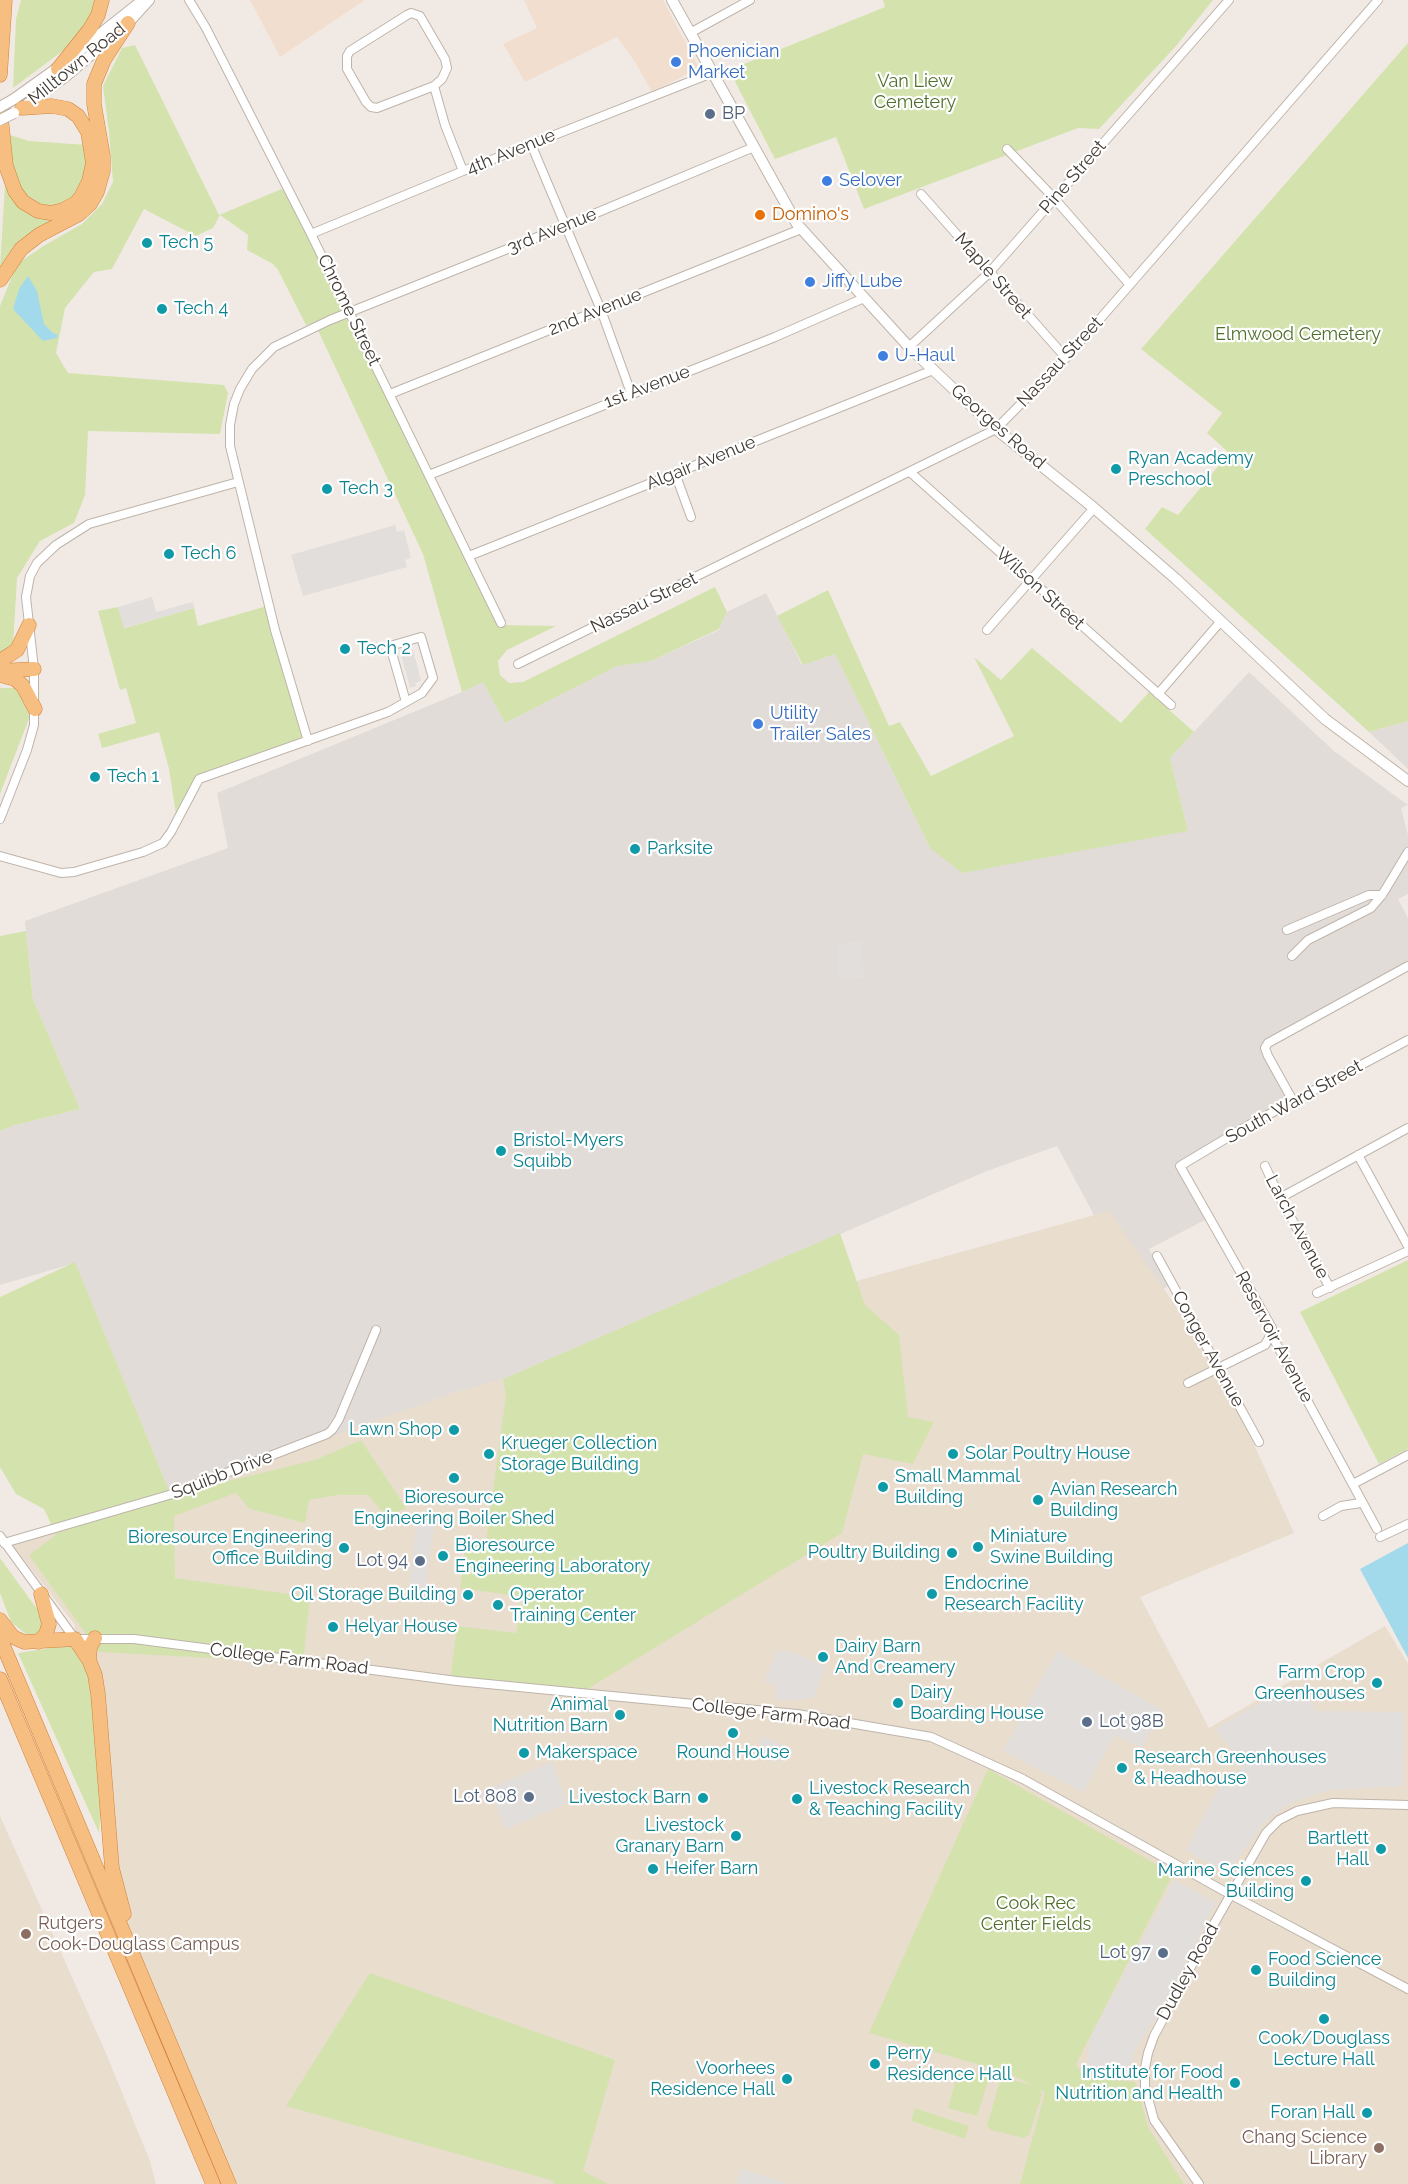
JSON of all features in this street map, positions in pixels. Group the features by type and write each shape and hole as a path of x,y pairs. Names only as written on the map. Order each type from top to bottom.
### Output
{"highway":[{"path":"0,75 5,0"},
{"path":"3,34 15,0"},
{"path":"57,69 90,29 102,0"},
{"path":"0,280 21,249 39,235 79,214 90,204 97,192 103,171 103,156 94,104 94,84 104,60 128,23"},
{"path":"0,105 6,166 15,191 23,202 38,211 51,213 63,210 76,203 89,181 93,154 88,132 78,116 68,109 52,106 17,107"},
{"path":"0,662 17,650 29,625"},
{"path":"0,662 33,665"},
{"path":"0,673 33,665"},
{"path":"0,673 15,679 23,686 35,709"},
{"path":"38,1642 46,1634 49,1624 41,1594"},
{"path":"0,1620 17,1639 28,1642 75,1639 89,1660 98,1694 112,1868 138,1969"},
{"path":"0,1638 229,2184"},
{"path":"89,1660 90,1647 95,1638"},
{"path":"0,1678 213,2184"},
{"path":"0,1688 14,1710"},
{"path":"211,2141 238,2184"},
{"path":"197,2148 205,2184"}],"street":[{"name":"Milltown Road","path":"0,120 57,69 143,0"},
{"name":"Milltown Road","path":"0,105 17,107 50,88 128,23 149,0"},
{"name":"Chrome Street","path":"189,0 206,28 311,234 501,623"},
{"name":"Georges Road","path":"672,0 801,229 909,347 996,429 1094,508 1221,621 1325,719 1408,781"},
{"path":"690,33 750,0"},
{"name":"Pine Street","path":"909,347 989,273 1229,0"},
{"name":"Nassau Street","path":"518,664 996,429 1066,358 1378,0"},
{"path":"416,14 420,16 445,59 447,68 442,79 434,86 377,108 371,107 347,69 347,56 350,51 407,15 416,14"},
{"name":"4th Avenue","path":"311,234 463,171 712,73"},
{"path":"434,86 445,125 463,171"},
{"path":"531,144 601,310 630,393"},
{"name":"3rd Avenue","path":"308,741 275,630 230,446 230,425 237,396 248,374 261,358 282,343 350,312 754,147"},
{"path":"1007,149 1054,198 1130,285"},
{"name":"Maple Street","path":"921,194 1066,358"},
{"name":"2nd Avenue","path":"390,394 801,229"},
{"name":"1st Avenue","path":"429,475 775,337 864,298"},
{"name":"Algair Avenue","path":"469,556 933,370"},
{"name":"Wilson Street","path":"910,472 1171,705"},
{"path":"675,473 691,516"},
{"path":"0,819 32,736 35,709 26,597 30,576 40,558 56,545 94,522 238,482"},
{"path":"987,630 1094,508"},
{"path":"1158,694 1221,621"},
{"path":"0,856 61,873 74,872 143,852 163,843 199,779 388,712 423,693 433,678 421,637 390,646 406,702"},
{"path":"1292,956 1308,940 1371,908 1382,895 1408,852"},
{"path":"1287,930 1369,895 1382,895"},
{"path":"1293,1101 1268,1056 1266,1046 1276,1037 1408,966"},
{"name":"South Ward Street","path":"1180,1166 1246,1126 1408,1040"},
{"path":"1280,1198 1408,1128"},
{"path":"1358,1155 1408,1246"},
{"name":"Reservoir Avenue","path":"1180,1166 1272,1328 1271,1334 1379,1533 1408,1524"},
{"name":"Larch Avenue","path":"1265,1166 1280,1198 1330,1288"},
{"path":"1317,1293 1408,1251"},
{"name":"Conger Avenue","path":"1157,1256 1259,1442"},
{"name":"Squibb Drive","path":"2,1539 169,1495 327,1434 339,1419 376,1330"},
{"path":"1188,1383 1265,1345 1271,1334"},
{"path":"1353,1484 1408,1455"},
{"path":"1323,1516 1341,1506 1363,1506"},
{"path":"2,1539 75,1639"},
{"name":"College Farm Road","path":"75,1639 134,1639 458,1681 797,1714 931,1737 1023,1779 1408,1989"},
{"name":"Dudley Road","path":"1199,2184 1154,2121 1145,2087 1145,2068 1154,2036 1231,1894 1266,1833 1279,1820 1297,1810 1333,1803 1408,1805"}],"shaded area":[{"path":"250,0 365,0 280,57"},
{"path":"524,0 663,0 699,68 652,92 617,37 525,82 503,44 537,28"},
{"path":"395,525 397,532 404,530 411,558 405,560 407,567 303,596 291,555"},
{"path":"766,593 802,665 835,654 930,848 1188,831 1170,758 1249,672 1334,751 1408,805 1401,808 1408,835 1408,894 1398,899 1408,918 1408,969 1264,1047 1292,1105 1180,1168 1207,1219 1149,1249 1168,1286 1141,1303 1057,1146 987,1171 503,1379 171,1495 75,1263 0,1285 0,1131 80,1109 33,999 25,921 228,848 217,793 462,692 483,681 505,723 617,665 651,661 719,630 727,612"},
{"path":"152,597 156,612 193,602 194,608 124,628 118,607"},
{"path":"413,650 421,681 410,688 401,654"},
{"path":"1408,721 1408,769 1369,732"},
{"path":"862,942 864,978 839,980 837,944"},
{"path":"1109,1211 1220,1369 1294,1533 1140,1597 1209,1728 1385,1626 1408,1664 1408,2184 229,2184 138,1969 119,1897 98,1694 75,1639 75,1625 10,1542 157,1499 452,1393"},
{"name":"Lot 94","path":"417,1519 434,1521 424,1603 407,1600"},
{"path":"778,1650 795,1653 825,1667 813,1698 777,1701 775,1683 764,1682"},
{"name":"Lot 98B","path":"1057,1651 1162,1710 1141,1748 1115,1735 1083,1792 1003,1751"},
{"path":"1308,1688 1315,1711 1404,1712 1403,1786 1329,1790 1288,1804 1261,1825 1228,1874 1186,1850 1221,1784 1243,1767 1216,1729 1264,1700"},
{"path":"763,1737 787,1746 780,1763 757,1753"},
{"name":"Lot 808","path":"552,1762 567,1803 506,1829 492,1795 481,1799 479,1793"},
{"name":"Rutgers Cook-Douglass Campus","path":"0,1816 105,2051 150,2161 156,2184 0,2184"},
{"name":"Lot 97","path":"1174,1880 1216,1903 1157,2020 1150,2025 1133,2055 1131,2077 1087,2074 1090,2038"},
{"path":"741,2169 790,2184 736,2184"}],"green space":[{"path":"21,0 95,0 88,22 68,47 13,88 16,19"},
{"name":"Van Liew Cemetery","path":"883,0 1213,0 1176,46 1099,129 1078,128 864,209 836,137 775,159 729,70 885,7"},
{"name":"Elmwood Cemetery","path":"1408,43 1408,721 1369,732 1145,529 1162,507 1178,515 1229,453 1207,433 1222,413 1141,349"},
{"path":"135,45 219,215 284,188 499,625 556,626 507,650 498,661 500,675 509,683 523,682 715,587 727,612 719,629 651,661 617,666 505,723 483,682 462,692 423,554 315,324 306,325 273,264 247,250 248,235 220,215 213,228 196,236 144,209 112,269 94,272 65,308 56,353 68,373 224,385 228,393 220,434 88,431 85,495 74,523 40,541 17,578 13,646 0,654 0,306 17,264 82,224 102,204 113,182 103,86 122,48"},
{"path":"10,135 29,141 87,145 88,171 80,192 64,204 46,207 30,201 18,187 11,164"},
{"path":"5,184 20,206 38,218 64,216 0,268"},
{"path":"828,590 889,726 900,722 931,776 1014,736 974,657 1001,680 1032,648 1121,723 1149,692 1194,732 1170,758 1188,831 962,873 930,848 835,654 803,665 777,616"},
{"path":"267,606 308,741 199,779 177,821 169,769 159,732 102,748 98,734 136,723 126,688 120,690 98,611 118,607 125,628 194,608 198,626"},
{"path":"0,688 16,688 30,716 0,794"},
{"path":"26,931 33,999 80,1109 0,1131 0,936"},
{"path":"840,1233 865,1305 899,1335 908,1417 934,1422 913,1464 863,1454 842,1533 581,1693 450,1683 457,1626 516,1633 523,1597 460,1588 466,1540 486,1542 506,1395 503,1379"},
{"path":"1408,1260 1408,1449 1379,1464 1300,1312"},
{"path":"75,1262 171,1495 315,1460 361,1440 406,1508 387,1517 368,1495 337,1495 309,1500 305,1523 250,1509 236,1493 174,1516 175,1578 310,1597 303,1663 99,1652 29,1555 56,1535 44,1509 16,1494 0,1467 0,1297"},
{"path":"0,1558 40,1613 43,1626 37,1634 26,1634 11,1622 0,1593"},
{"path":"71,1645 85,1662 92,1695 102,1795 99,1833 18,1653"},
{"name":"Cook Rec Center Fields","path":"988,1769 1173,1874 1076,2064 1085,2078 1135,2082 1149,2129 1184,2184 1020,2184 1045,2092 1040,2090 1042,2094 1029,2135 1024,2138 991,2130 987,2126 1000,2081 1005,2078 1032,2085 1008,2073 869,2033"},
{"path":"370,1973 615,2060 583,2171 608,2184 553,2184 554,2181 286,2106"},
{"path":"959,2069 989,2078 977,2116 948,2108"},
{"path":"915,2108 969,2126 965,2139 911,2121"}],"water":[{"path":"28,276 37,291 44,324 58,335 57,338 43,341 13,309 19,289"},
{"path":"1408,1543 1408,1658 1360,1569"}],"place":[{"name":"Phoenician Market","path":"676,62"},
{"name":"BP","path":"710,114"},
{"name":"Selover","path":"827,181"},
{"name":"Domino's","path":"760,215"},
{"name":"Tech 5","path":"147,243"},
{"name":"Jiffy Lube","path":"810,282"},
{"name":"Tech 4","path":"162,309"},
{"name":"U-Haul","path":"883,356"},
{"name":"Ryan Academy Preschool","path":"1116,469"},
{"name":"Tech 3","path":"327,489"},
{"name":"Tech 6","path":"169,554"},
{"name":"Tech 2","path":"345,649"},
{"name":"Utility Trailer Sales","path":"758,724"},
{"name":"Tech 1","path":"95,777"},
{"name":"Parksite","path":"635,849"},
{"name":"Bristol-Myers Squibb","path":"501,1151"},
{"name":"Lawn Shop","path":"454,1430"},
{"name":"Krueger Collection Storage Building","path":"489,1454"},
{"name":"Solar Poultry House","path":"953,1454"},
{"name":"Bioresource Engineering Boiler Shed","path":"454,1478"},
{"name":"Small Mammal Building","path":"883,1487"},
{"name":"Avian Research Building","path":"1038,1500"},
{"name":"Miniature Swine Building","path":"978,1547"},
{"name":"Bioresource Engineering Office Building","path":"344,1548"},
{"name":"Poultry Building","path":"952,1553"},
{"name":"Bioresource Engineering Laboratory","path":"443,1556"},
{"name":"Lot 94","path":"420,1561"},
{"name":"Endocrine Research Facility","path":"932,1594"},
{"name":"Oil Storage Building","path":"468,1595"},
{"name":"Operator Training Center","path":"498,1605"},
{"name":"Helyar House","path":"333,1627"},
{"name":"Dairy Barn And Creamery","path":"823,1657"},
{"name":"Farm Crop Greenhouses","path":"1377,1683"},
{"name":"Dairy Boarding House","path":"898,1703"},
{"name":"Animal Nutrition Barn","path":"620,1715"},
{"name":"Lot 98B","path":"1087,1722"},
{"name":"Round House","path":"733,1733"},
{"name":"Makerspace","path":"524,1753"},
{"name":"Research Greenhouses & Headhouse","path":"1122,1768"},
{"name":"Lot 808","path":"529,1797"},
{"name":"Livestock Barn","path":"703,1798"},
{"name":"Livestock Research & Teaching Facility","path":"797,1799"},
{"name":"Livestock Granary Barn","path":"736,1836"},
{"name":"Bartlett Hall","path":"1381,1849"},
{"name":"Heifer Barn","path":"653,1869"},
{"name":"Marine Sciences Building","path":"1306,1881"},
{"name":"Rutgers Cook-Douglass Campus","path":"26,1934"},
{"name":"Lot 97","path":"1163,1953"},
{"name":"Food Science Building","path":"1256,1970"},
{"name":"Cook/Douglass Lecture Hall","path":"1324,2019"},
{"name":"Perry Residence Hall","path":"875,2064"},
{"name":"Voorhees Residence Hall","path":"787,2079"},
{"name":"Institute for Food Nutrition and Health","path":"1235,2083"},
{"name":"Foran Hall","path":"1367,2113"},
{"name":"Chang Science Library","path":"1379,2148"}]}
